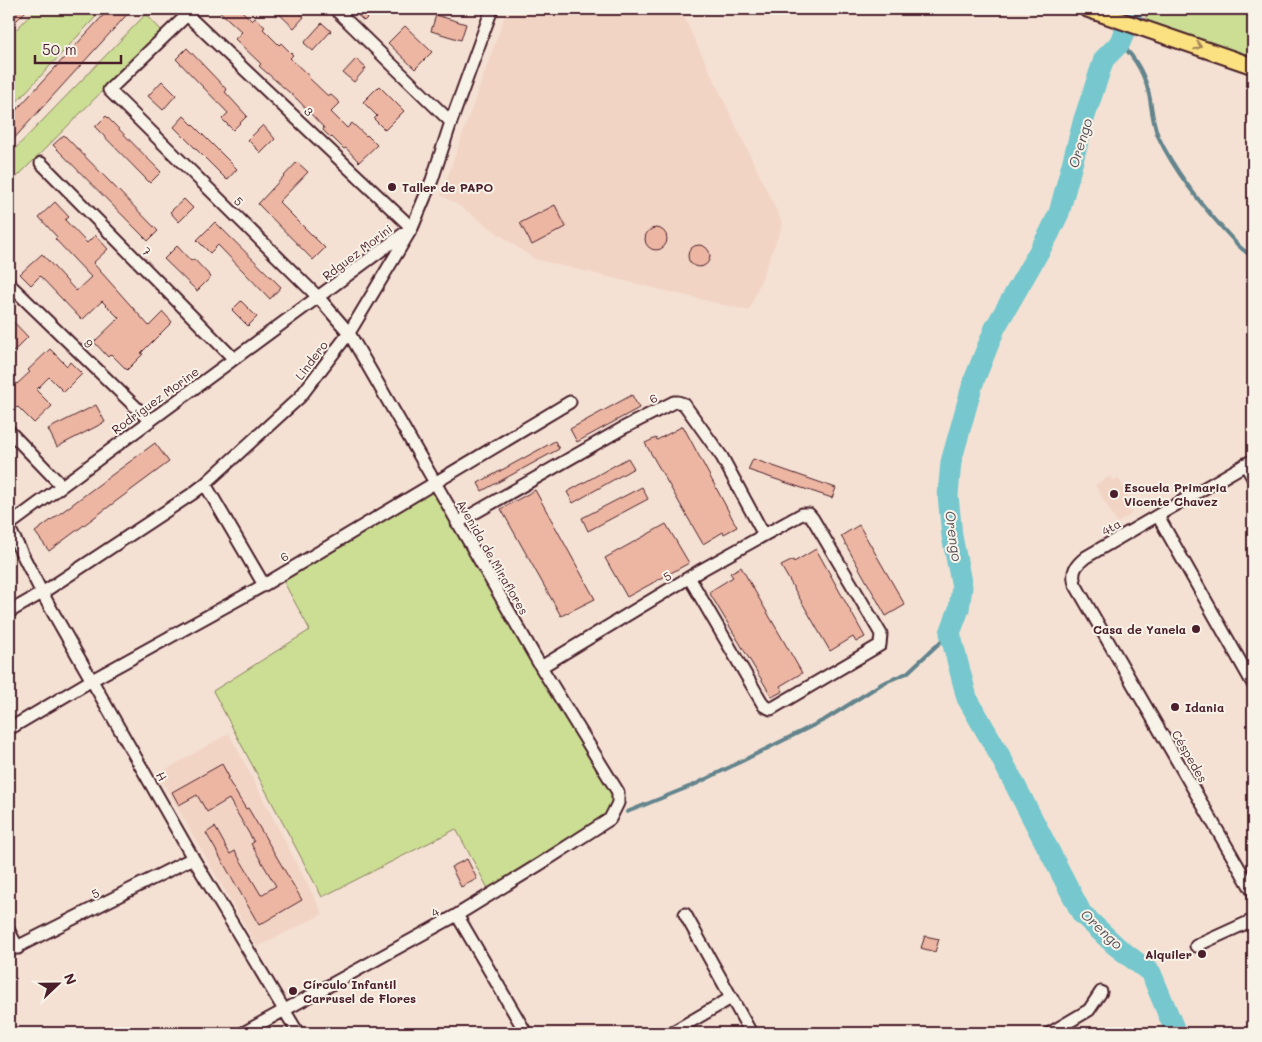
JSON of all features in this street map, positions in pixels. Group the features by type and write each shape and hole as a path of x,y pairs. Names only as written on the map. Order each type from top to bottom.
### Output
{"main road":[{"path":"1091,10 1253,66"}],"street":[{"path":"335,9 451,122"},
{"name":"Lindero","path":"9,612 42,593 204,484 300,397 349,333 412,228 432,180 492,9"},
{"name":"5","path":"187,15 109,90 319,298 349,333"},
{"name":"3","path":"187,15 412,228"},
{"name":"7","path":"41,163 234,359"},
{"name":"Rdguez Morini","path":"319,298 412,228"},
{"name":"9","path":"9,284 150,421"},
{"name":"Rodríguez Morine","path":"9,527 319,298"},
{"name":"Avenida de Miraflores","path":"349,333 541,667 618,792"},
{"name":"6","path":"9,729 92,680 264,585 570,402"},
{"name":"6","path":"458,523 625,428 674,402 678,402 684,404 722,457 764,535"},
{"path":"9,431 62,486"},
{"path":"1249,462 1253,478"},
{"name":"4ta","path":"1086,558 1249,462"},
{"path":"204,484 264,585"},
{"name":"5","path":"541,667 764,535 802,514 809,514 813,518 881,634 882,640 880,645 772,709 768,709 764,706 690,579"},
{"path":"1158,516 1253,684"},
{"name":"H","path":"9,527 42,593 193,858 298,1033"},
{"name":"Céspedes","path":"1086,558 1073,570 1075,584 1253,892"},
{"name":"4","path":"243,1033 457,915 610,819 618,803 618,792"},
{"name":"5","path":"13,949 193,858"},
{"path":"685,914 751,1033"},
{"path":"457,915 526,1033"},
{"path":"1196,946 1253,920"},
{"path":"9,931 13,949"},
{"path":"1050,1033 1089,1010 1101,992"},
{"path":"671,1033 731,998"}],"shaded area":[{"path":"507,9 680,9 783,224 749,311 534,259 441,195"},
{"name":"Escuela Primaria Vicente Chavez","path":"1110,476 1113,481 1118,478 1133,503 1127,507 1132,514 1117,523 1095,485"},
{"path":"229,733 323,914 257,947 158,774"}],"green space":[{"path":"36,9 103,9 9,110 9,37"},
{"path":"1149,9 1253,9 1253,66 1142,28"},
{"path":"146,14 162,31 9,185 9,155"},
{"path":"435,484 618,792 610,819 491,894 456,829 322,897 213,691 310,630 280,575"}],"building":[{"path":"9,9 28,9 9,28"},
{"path":"109,9 132,9 9,144 9,118"},
{"path":"217,9 240,9 252,21 255,18 279,45 281,43 293,55 290,58 309,78 328,96 330,94 340,103 331,112 347,128 352,123 377,145 359,162 346,148 344,149 323,130 324,128 298,100 259,66 261,64 235,39 242,32"},
{"path":"274,9 295,9 304,17 294,28"},
{"path":"351,9 376,9 364,21"},
{"path":"436,15 466,24 461,40 431,31"},
{"path":"322,23 331,31 313,51 304,43"},
{"path":"405,26 432,52 415,69 388,43"},
{"path":"187,48 227,90 225,92 247,116 233,130 222,119 228,113 176,59"},
{"path":"356,59 366,68 354,82 343,73"},
{"path":"162,81 176,95 163,110 148,96"},
{"path":"379,86 404,111 385,130 374,119 377,116 363,102"},
{"path":"106,116 161,172 150,183 95,127"},
{"path":"184,116 237,169 227,180 174,127"},
{"path":"263,125 275,139 261,153 248,140"},
{"path":"64,135 158,231 148,241 53,145"},
{"path":"297,162 308,172 279,202 325,248 313,260 258,204"},
{"path":"184,199 193,208 179,222 170,212"},
{"path":"55,202 69,217 65,220 87,243 95,235 108,249 93,263 149,326 163,312 172,322 127,370 111,354 108,357 94,342 119,318 102,301 82,320 40,276 31,285 20,274 42,254 76,291 91,277 55,239 57,237 39,217"},
{"path":"555,205 566,227 532,245 520,223"},
{"path":"215,222 281,287 270,299 218,245 210,253 197,240"},
{"path":"656,228 664,231 667,239 664,247 656,250 648,247 645,239 648,231"},
{"path":"699,245 707,248 710,256 707,264 699,267 691,264 688,256 691,248"},
{"path":"177,246 191,261 194,259 211,277 197,291 164,259"},
{"path":"241,301 257,317 248,326 232,310"},
{"path":"9,317 28,337 9,356"},
{"path":"50,349 67,366 70,362 82,374 64,392 49,377 36,390 52,406 34,423 9,400 9,376 17,384 30,372 28,370"},
{"path":"632,395 639,408 577,442 570,429"},
{"path":"96,405 105,422 57,447 48,429"},
{"path":"683,426 737,527 724,534 723,532 703,544 645,443 656,438 657,440"},
{"path":"555,441 559,449 482,491 478,483"},
{"path":"155,443 169,462 49,551 35,532"},
{"path":"628,458 634,468 573,503 567,492"},
{"path":"753,459 836,488 832,498 748,470"},
{"path":"642,487 648,499 588,531 582,518"},
{"path":"535,490 595,599 561,616 501,509"},
{"path":"666,524 689,563 627,597 605,558"},
{"path":"859,525 905,605 886,616 841,536"},
{"path":"816,549 865,637 856,642 853,637 830,651 781,566 793,560 794,562"},
{"path":"741,567 802,673 780,686 783,691 772,697 709,592 733,577 730,573"},
{"path":"222,764 229,777 227,778 246,809 248,808 302,900 259,925 206,833 215,827 230,854 235,851 261,895 276,886 251,844 254,842 229,799 207,812 197,795 179,805 172,792"},
{"path":"467,859 477,879 461,887 451,867"},
{"path":"925,936 939,939 935,952 921,948"}],"waterway":[{"name":"Orengo","path":"1134,9 1120,43 1104,59 1084,119 1059,213 995,328 973,383 951,462 948,495 952,536 962,587 959,609 950,633 967,698 999,754 1082,914 1116,946 1151,973 1176,1033"},
{"path":"1120,43 1131,55 1143,75 1156,131 1165,151 1183,179 1214,219 1253,258"},
{"path":"627,812 696,784 826,719 883,683 907,673 950,633"}],"place":[{"name":"Taller de PAPO","path":"392,187"},
{"name":"Escuela Primaria Vicente Chavez","path":"1114,494"},
{"name":"Casa de Yanela","path":"1196,629"},
{"name":"Idania","path":"1175,707"},
{"name":"Alquiler","path":"1202,954"},
{"name":"Círculo Infantil Carrusel de Flores","path":"293,991"}]}
